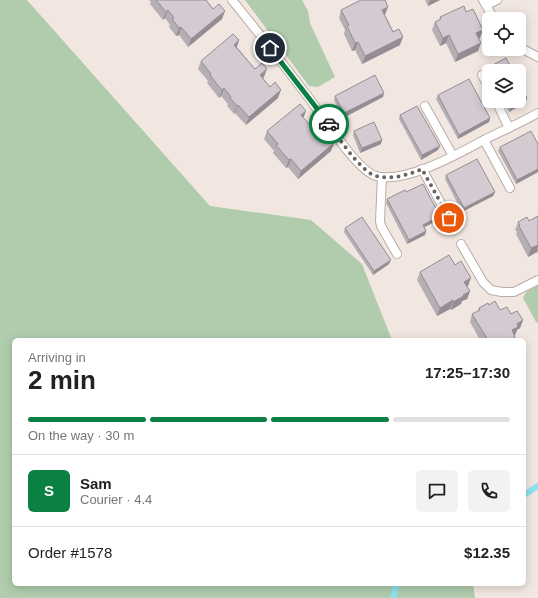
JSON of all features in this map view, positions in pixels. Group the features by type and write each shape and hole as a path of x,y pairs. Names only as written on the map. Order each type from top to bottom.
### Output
{"lane":[{"path":"232,0 309,97 354,158 375,176 394,178 422,169 453,156 538,113"},
{"path":"490,12 485,3 497,0"},
{"path":"526,51 538,57"},
{"path":"425,106 453,156"},
{"path":"499,108 509,128"},
{"path":"484,140 510,188"},
{"path":"422,169 449,218"},
{"path":"382,177 380,226 397,254"},
{"path":"461,244 483,282 491,290 514,292 538,280"}],"green space":[{"path":"0,0 27,0 210,206 311,220 362,264 391,338 12,338 12,586 473,586 475,598 0,598"},
{"path":"245,0 302,0 308,11 310,23 335,77 318,87 309,86"},
{"path":"538,285 538,323 536,322 523,298 526,292"}],"building":[{"path":"156,0 206,0 213,9 219,4 225,11 191,39 181,27 179,28 172,19 174,18 168,10 166,12"},
{"path":"361,0 385,0 388,7 382,10 393,32 399,29 403,37 365,56 358,42 355,43 347,26 349,25 341,10"},
{"path":"464,6 466,12 473,9 482,28 482,30 476,33 481,43 458,54 449,35 443,38 435,22 441,19 440,17"},
{"path":"233,34 239,40 234,45 255,69 262,63 267,69 260,75 270,87 275,82 281,90 249,117 230,98 231,97 224,88 222,90 216,83 201,61"},
{"path":"506,58 509,64 495,64"},
{"path":"375,75 384,93 344,113 335,96"},
{"path":"469,79 482,103 482,108 485,108 490,118 459,135 438,95"},
{"path":"300,104 306,111 301,115 323,140 328,136 334,143 301,171 276,145 278,144 267,131"},
{"path":"417,106 440,146 422,155 400,115"},
{"path":"374,122 382,140 362,148 354,131"},
{"path":"531,131 538,144 538,169 517,180 500,147"},
{"path":"477,159 495,192 464,208 446,175"},
{"path":"423,184 440,216 423,225 426,231 409,240 387,199 405,190 406,192"},
{"path":"538,216 538,245 531,248 518,222 527,217 529,221"},
{"path":"362,217 391,260 374,271 345,228"},
{"path":"449,255 455,265 461,261 471,278 464,282 470,291 463,295 464,296 453,302 453,300 440,308 420,272"},
{"path":"495,301 500,310 507,307 511,314 517,311 523,320 517,324 518,327 512,330 515,337 487,338 472,314 480,310 479,308 488,303 489,305"}],"waterway":[{"path":"526,494 538,486"},
{"path":"393,598 396,586"}],"way so far":[{"path":"329,124 354,158 375,176 394,178 422,169 449,218"}],"route":[{"path":"270,48 329,124"}]}
